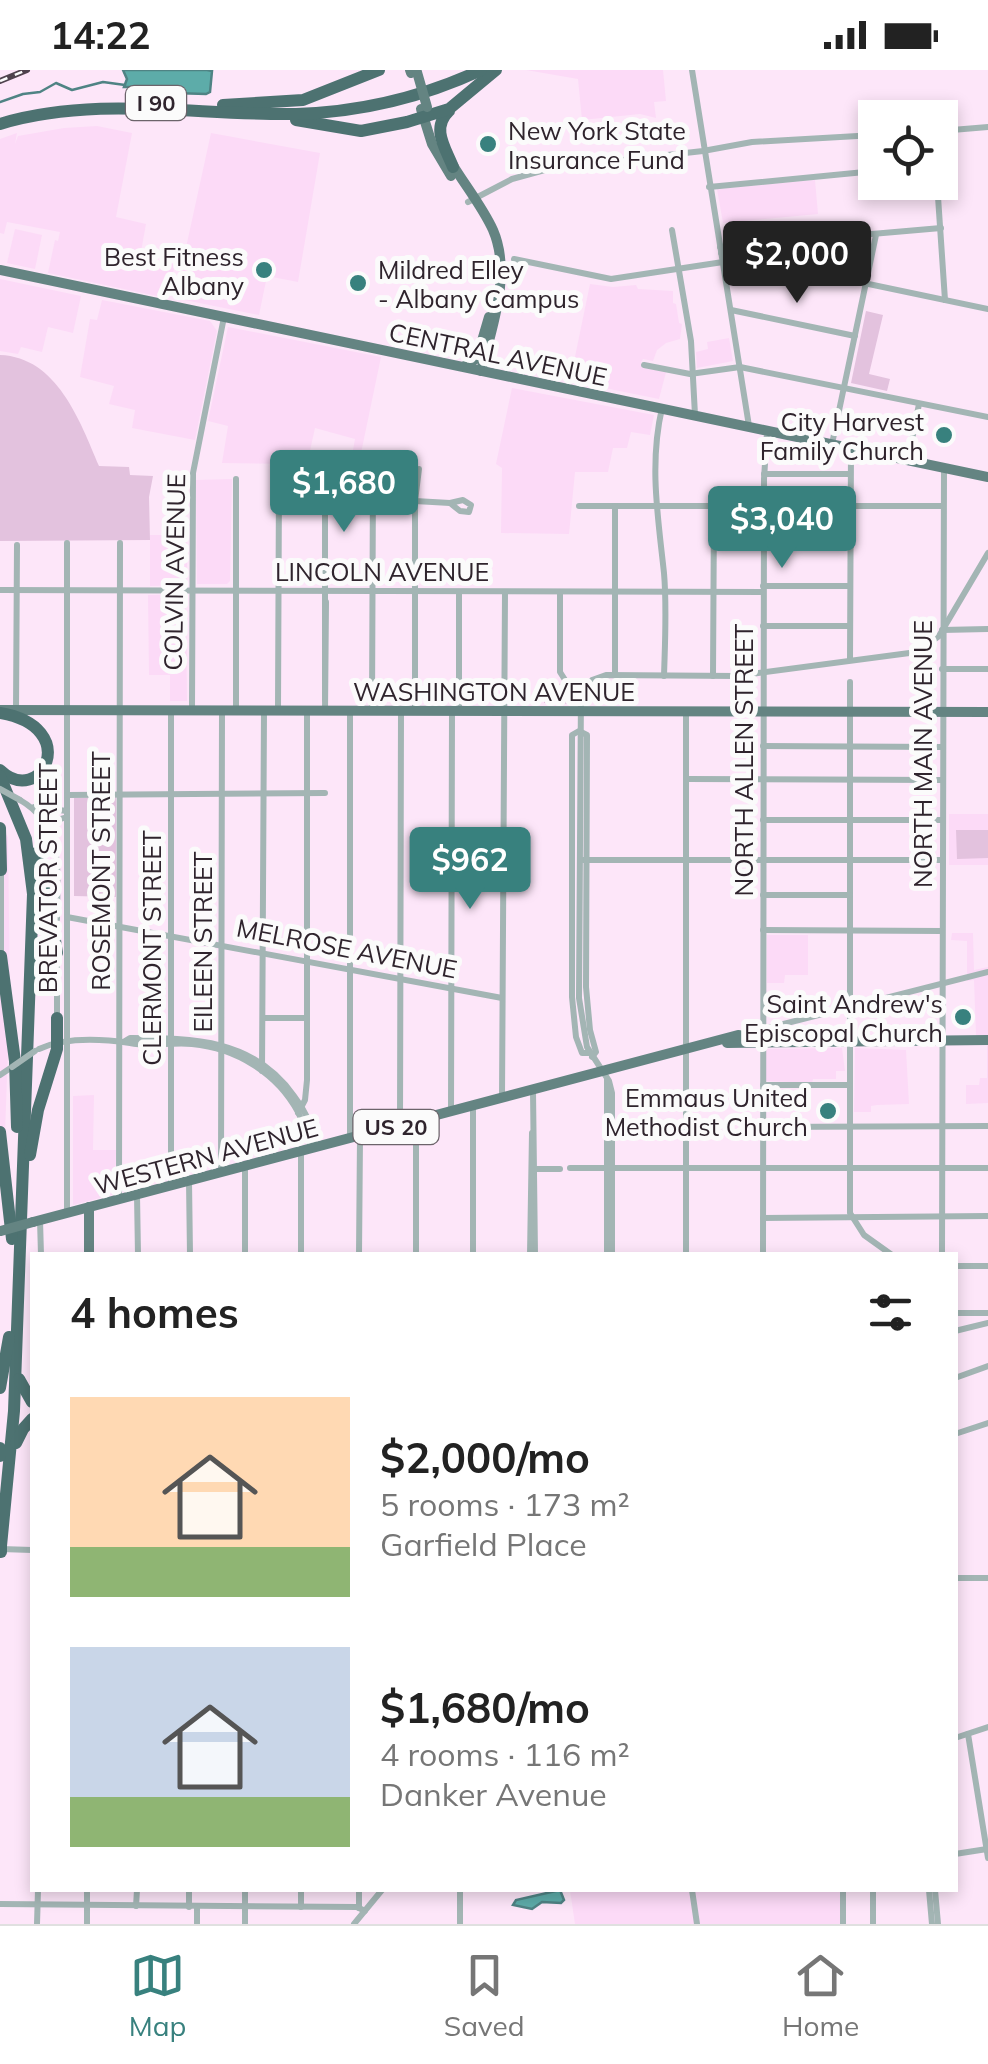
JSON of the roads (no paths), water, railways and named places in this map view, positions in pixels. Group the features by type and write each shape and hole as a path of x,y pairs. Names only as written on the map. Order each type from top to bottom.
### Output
{"highway":[{"path":"223,105 303,100 379,70"},
{"name":"I 90","path":"0,116 35,107 87,102 298,106 346,102 406,89 461,70"},
{"name":"I 90","path":"0,124 74,110 314,113 423,93 481,70"},
{"path":"249,114 361,131 448,110 496,70"},
{"path":"454,167 439,126 462,99"},
{"path":"0,712 17,713 31,722 43,734 49,748 47,763 38,775 1,783"},
{"path":"1,783 20,812 39,862 57,953"},
{"path":"0,1552 13,1337 12,1249 25,880 1,783"},
{"path":"1,783 26,839 33,894 31,1220"},
{"path":"0,828 2,870"},
{"path":"1,956 15,1060 17,1133"},
{"path":"0,1388 13,1337 31,1220 38,1110 58,1041 57,1018"},
{"path":"0,1132 12,1249"},
{"path":"13,1337 19,1382 30,1399"},
{"path":"4,1486 16,1443 30,1422"},
{"path":"0,1448 0,1456"}],"main road":[{"path":"414,71 434,148 491,225 501,256 501,277 478,370"},
{"path":"425,113 494,251 496,276 478,370"},
{"name":"CENTRAL AVENUE","path":"0,270 986,475"},
{"path":"450,365 468,366 476,362 489,317"},
{"path":"486,350 486,363 491,367 540,378 543,384"},
{"name":"WASHINGTON AVENUE","path":"17,713 307,711 325,705 350,711 988,712"},
{"name":"WESTERN AVENUE","path":"0,1231 605,1075 711,1044 759,1036"},
{"name":"US 20","path":"759,1036 988,1040"},
{"path":"89,1208 89,1252"}],"street":[{"path":"692,70 749,426"},
{"path":"958,130 988,127"},
{"path":"471,201 544,169 752,142 858,137"},
{"path":"710,187 858,173"},
{"path":"939,200 945,300"},
{"path":"514,259 611,279 678,268 721,254 941,228"},
{"path":"672,230 693,373 695,415"},
{"path":"832,444 876,234"},
{"path":"721,254 988,308"},
{"path":"731,310 855,336"},
{"name":"COLVIN AVENUE","path":"192,710 193,473 224,317"},
{"path":"644,364 693,373 740,367 988,417"},
{"path":"908,460 919,404"},
{"path":"662,408 656,438 655,506 665,592 664,676"},
{"name":"NORTH ALLEN STREET","path":"763,1252 759,1036 763,930 764,474 768,430"},
{"path":"850,660 851,448"},
{"name":"NORTH MAIN AVENUE","path":"942,1252 944,468"},
{"path":"415,711 415,501 419,470"},
{"path":"372,711 373,472"},
{"path":"764,474 850,474"},
{"path":"278,479 278,711"},
{"path":"325,479 325,705"},
{"path":"236,480 236,711"},
{"path":"415,501 450,503"},
{"path":"579,506 942,506"},
{"path":"615,506 615,675"},
{"path":"713,676 714,506"},
{"name":"BREVATOR STREET","path":"67,543 67,916 58,1041 67,1213"},
{"name":"ROSEMONT STREET","path":"120,543 120,1200"},
{"path":"17,545 17,713"},
{"path":"764,546 850,546"},
{"path":"579,731 582,689 596,678 763,673 917,652 934,642 988,553"},
{"name":"LINCOLN AVENUE","path":"0,590 713,592 850,586"},
{"path":"451,1112 460,592"},
{"path":"502,1099 505,592"},
{"path":"560,592 560,672 568,683 582,689"},
{"path":"764,626 850,626"},
{"path":"942,630 988,629"},
{"path":"942,669 988,669"},
{"path":"850,682 850,1216 876,1251"},
{"name":"CLERMONT STREET","path":"171,710 171,1186"},
{"name":"EILEEN STREET","path":"221,1173 222,710"},
{"path":"263,1068 264,711"},
{"path":"300,1110 306,1093 307,711"},
{"path":"350,711 350,969 360,1252"},
{"path":"400,1126 401,711"},
{"path":"686,711 686,1252"},
{"path":"579,731 572,734 580,798 579,987 596,1052 591,1055 582,1054 578,1045 580,798 587,735 579,731"},
{"path":"764,746 942,746"},
{"path":"686,779 942,780"},
{"path":"1,783 39,814 54,839"},
{"path":"67,794 325,793"},
{"path":"20,800 67,814"},
{"path":"57,1018 58,862 54,821 67,814"},
{"path":"763,820 942,820"},
{"path":"0,852 0,970"},
{"path":"579,860 942,860"},
{"path":"763,895 850,895"},
{"name":"MELROSE AVENUE","path":"67,916 502,998"},
{"path":"763,930 942,931"},
{"path":"759,1036 988,972"},
{"path":"264,1018 307,1018"},
{"path":"0,1075 58,1041 170,1041 222,1046 263,1068 300,1110 314,1136 314,1149"},
{"path":"591,1055 612,1093 610,1252"},
{"path":"762,1086 849,1085"},
{"path":"533,1091 533,1252"},
{"path":"473,1107 473,1252"},
{"path":"416,1122 416,1252"},
{"path":"762,1126 988,1126"},
{"path":"301,1152 301,1252"},
{"path":"245,1167 245,1252"},
{"path":"570,1168 988,1168"},
{"path":"533,1169 560,1169"},
{"path":"189,1181 190,1252"},
{"path":"138,1195 138,1252"},
{"path":"763,1218 988,1216"},
{"path":"31,1220 40,1252"},
{"path":"958,1266 988,1266"},
{"path":"958,1313 988,1313"},
{"path":"958,1330 988,1324"},
{"path":"958,1377 988,1366"},
{"path":"958,1433 988,1424"},
{"path":"0,1552 30,1550"},
{"path":"958,1578 988,1578"},
{"path":"958,1737 988,1727"},
{"path":"958,1854 988,1852 968,1734"},
{"path":"38,1892 38,1924"},
{"path":"87,1892 87,1924"},
{"path":"136,1892 136,1906"},
{"path":"189,1892 198,1924"},
{"path":"244,1892 245,1924"},
{"path":"301,1892 301,1908"},
{"path":"359,1892 362,1909"},
{"path":"354,1924 362,1909 380,1892"},
{"path":"460,1892 460,1924"},
{"path":"692,1892 697,1924"},
{"path":"843,1892 843,1923"},
{"path":"873,1892 873,1924"},
{"path":"932,1892 935,1924"},
{"path":"0,1904 362,1909"}],"waterway":[{"path":"0,102 40,92 56,83 72,90 103,82 125,85"}],"railway":[{"path":"0,81 27,70"}],"place":[{"name":"New York State Insurance Fund","path":"488,144"},
{"name":"Best Fitness Albany","path":"264,270"},
{"name":"Mildred Elley - Albany Campus","path":"358,283"},
{"name":"City Harvest Family Church","path":"944,435"},
{"name":"Saint Andrew's Episcopal Church","path":"963,1017"},
{"name":"Emmaus United Methodist Church","path":"828,1111"}]}
